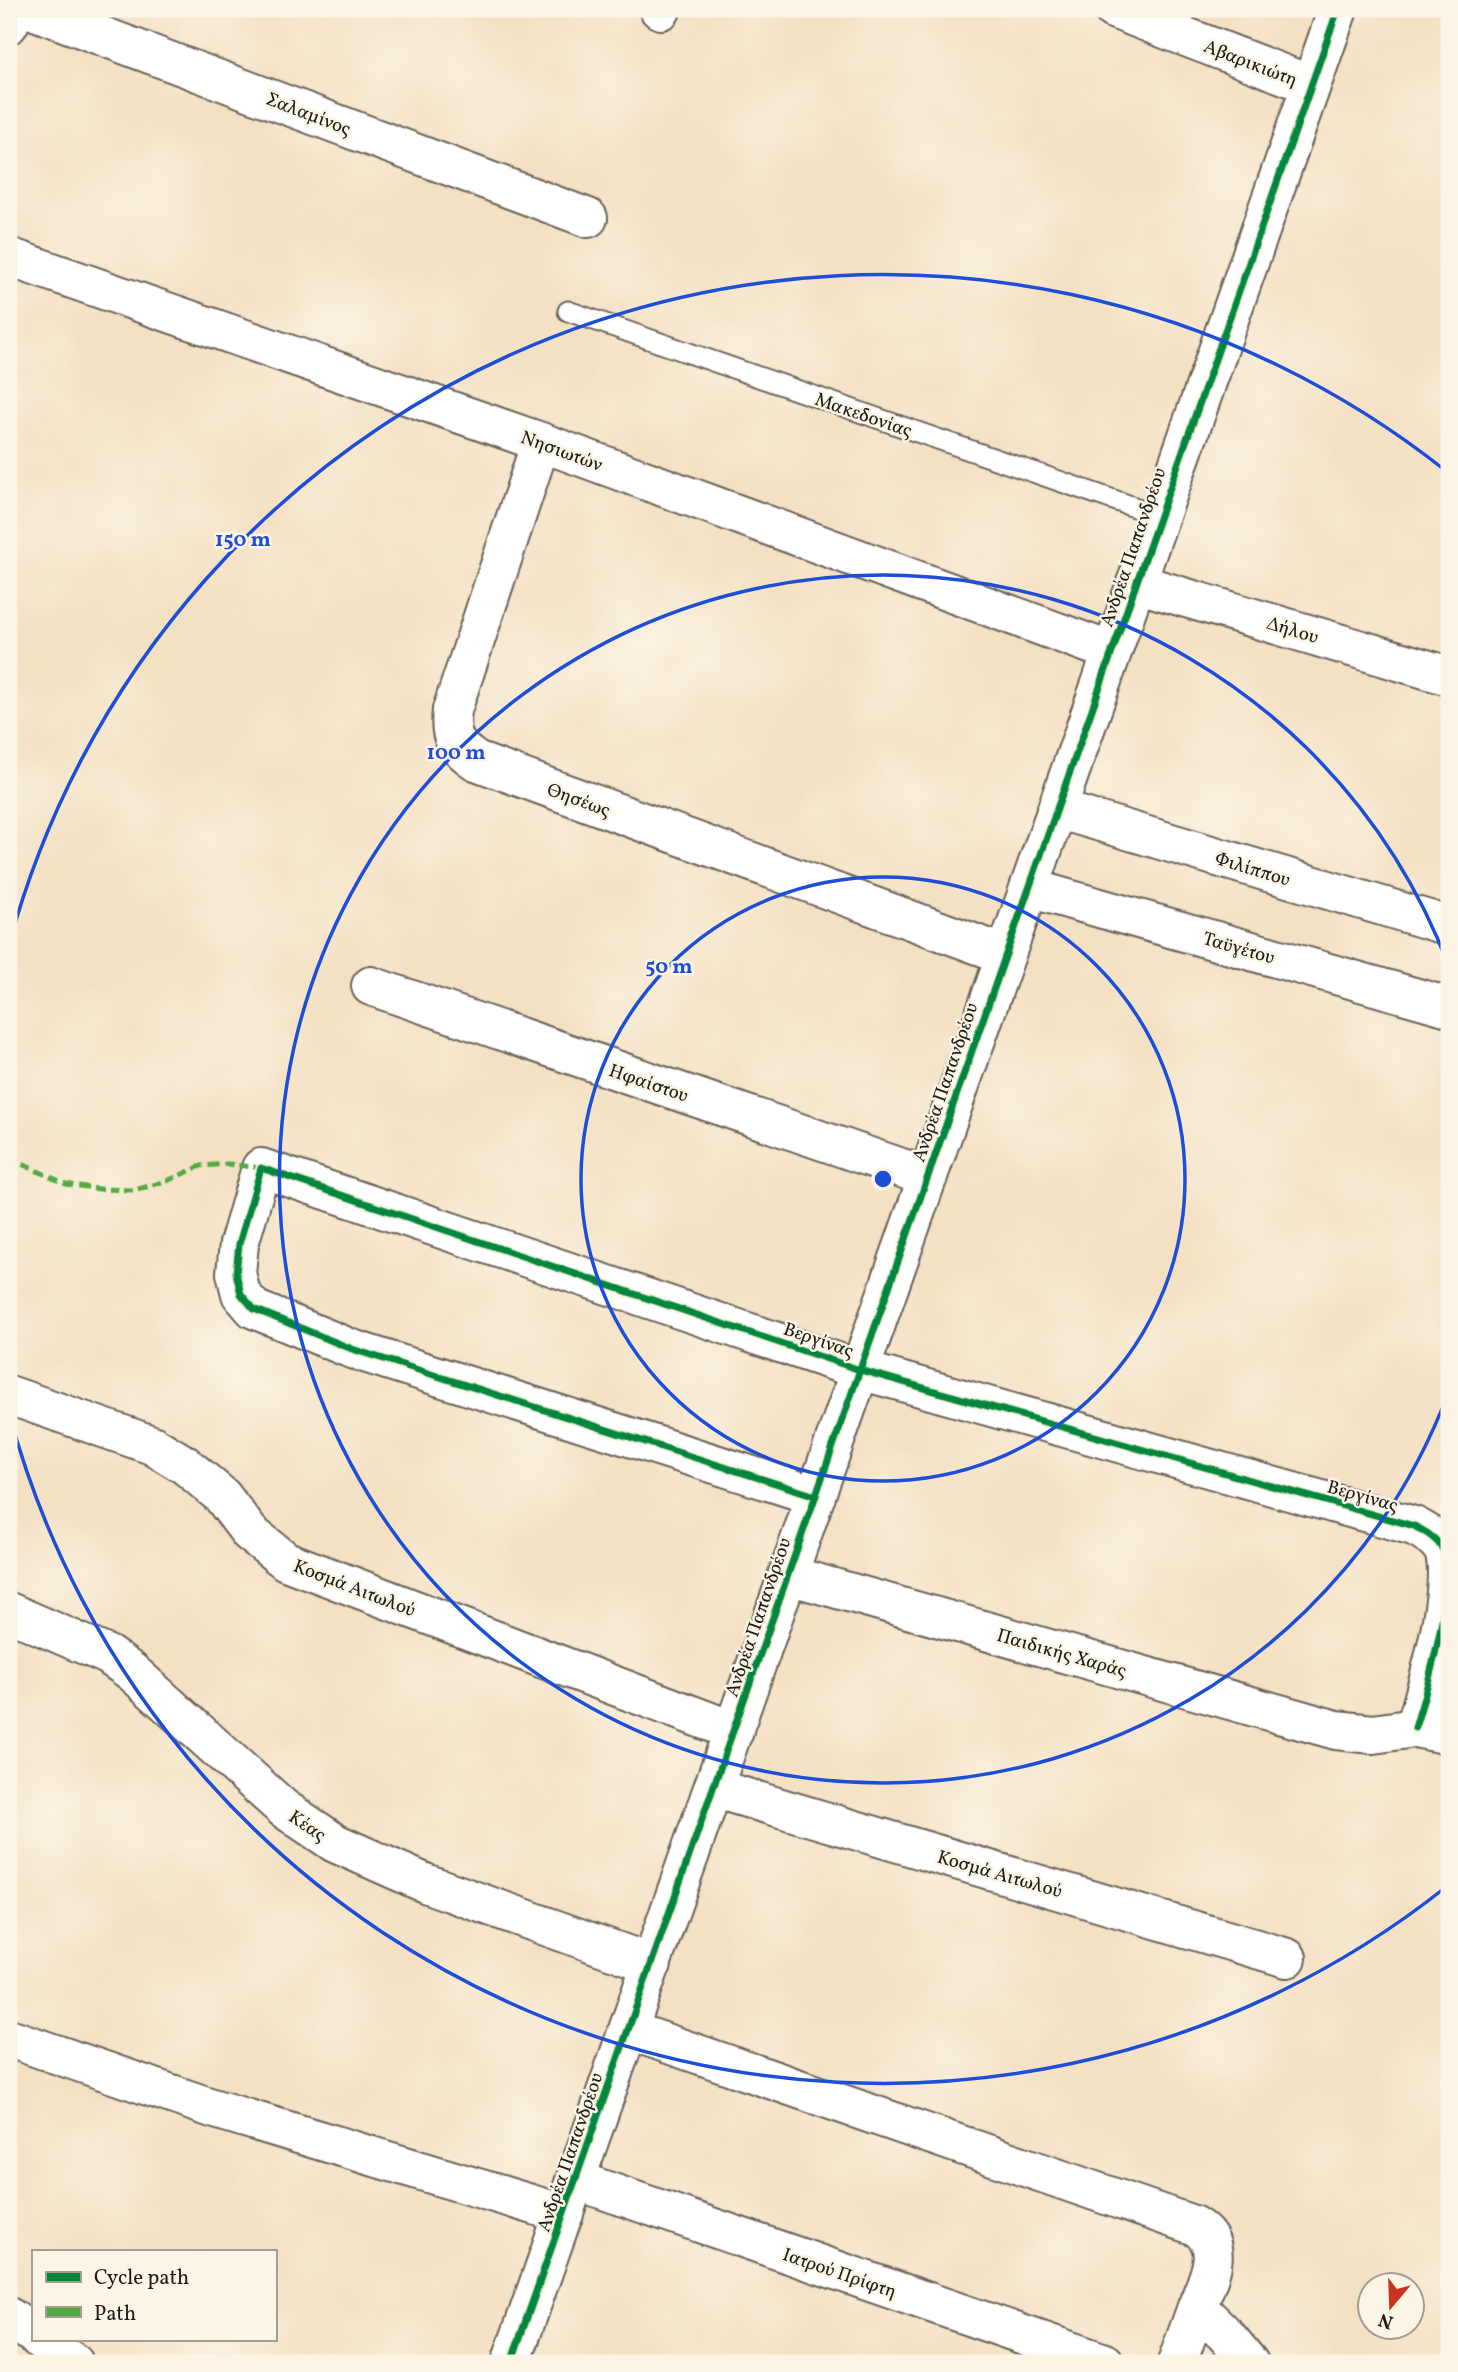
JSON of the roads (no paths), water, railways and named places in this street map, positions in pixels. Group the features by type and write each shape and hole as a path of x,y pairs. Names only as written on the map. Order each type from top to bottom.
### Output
{"street":[{"path":"9,24 15,9"},
{"name":"Σαλαμίνος","path":"30,9 587,218"},
{"name":"Αβαρικιώτη","path":"1113,9 1311,85"},
{"name":"Ανδρέα Παπανδρέου","path":"511,2363 1338,9"},
{"name":"Νησιωτών","path":"9,257 541,442 1112,652"},
{"name":"Θησέως","path":"541,442 452,710 450,726 453,740 461,751 476,761 1006,954"},
{"name":"Δήλου","path":"1136,583 1449,676"},
{"name":"Φιλίππου","path":"1057,809 1449,926"},
{"name":"Ταϋγέτου","path":"1029,888 1449,1007"},
{"name":"Ηφαίστου","path":"371,986 928,1177"},
{"name":"Βεργίνας","path":"816,1496 352,1349 254,1309 241,1294 236,1273 239,1244 261,1168 860,1370 1414,1526 1432,1536 1444,1551 1448,1569 1446,1603 1437,1651 1432,1731"},
{"name":"Κοσμά Αιτωλού","path":"9,1395 163,1451 185,1465 222,1496 250,1533 286,1561 733,1731"},
{"name":"Παιδικής Χαράς","path":"788,1575 1336,1730 1373,1734 1432,1731"},
{"name":"Κέας","path":"9,1612 108,1655 132,1672 283,1808 335,1843 425,1883 652,1964"},
{"name":"Κοσμά Αιτωλού","path":"713,1788 1287,1958"},
{"path":"628,2030 1193,2225 1205,2232 1213,2245 1212,2267 1177,2363"},
{"name":"Ιατρού Πρίφτη","path":"9,2038 212,2108 570,2197 1105,2363"},
{"path":"1198,2307 1249,2363"},
{"path":"9,2317 32,2333"},
{"path":"41,2340 74,2363"}],"lane":[{"name":"Μακεδονίας","path":"568,311 1160,516"}]}
